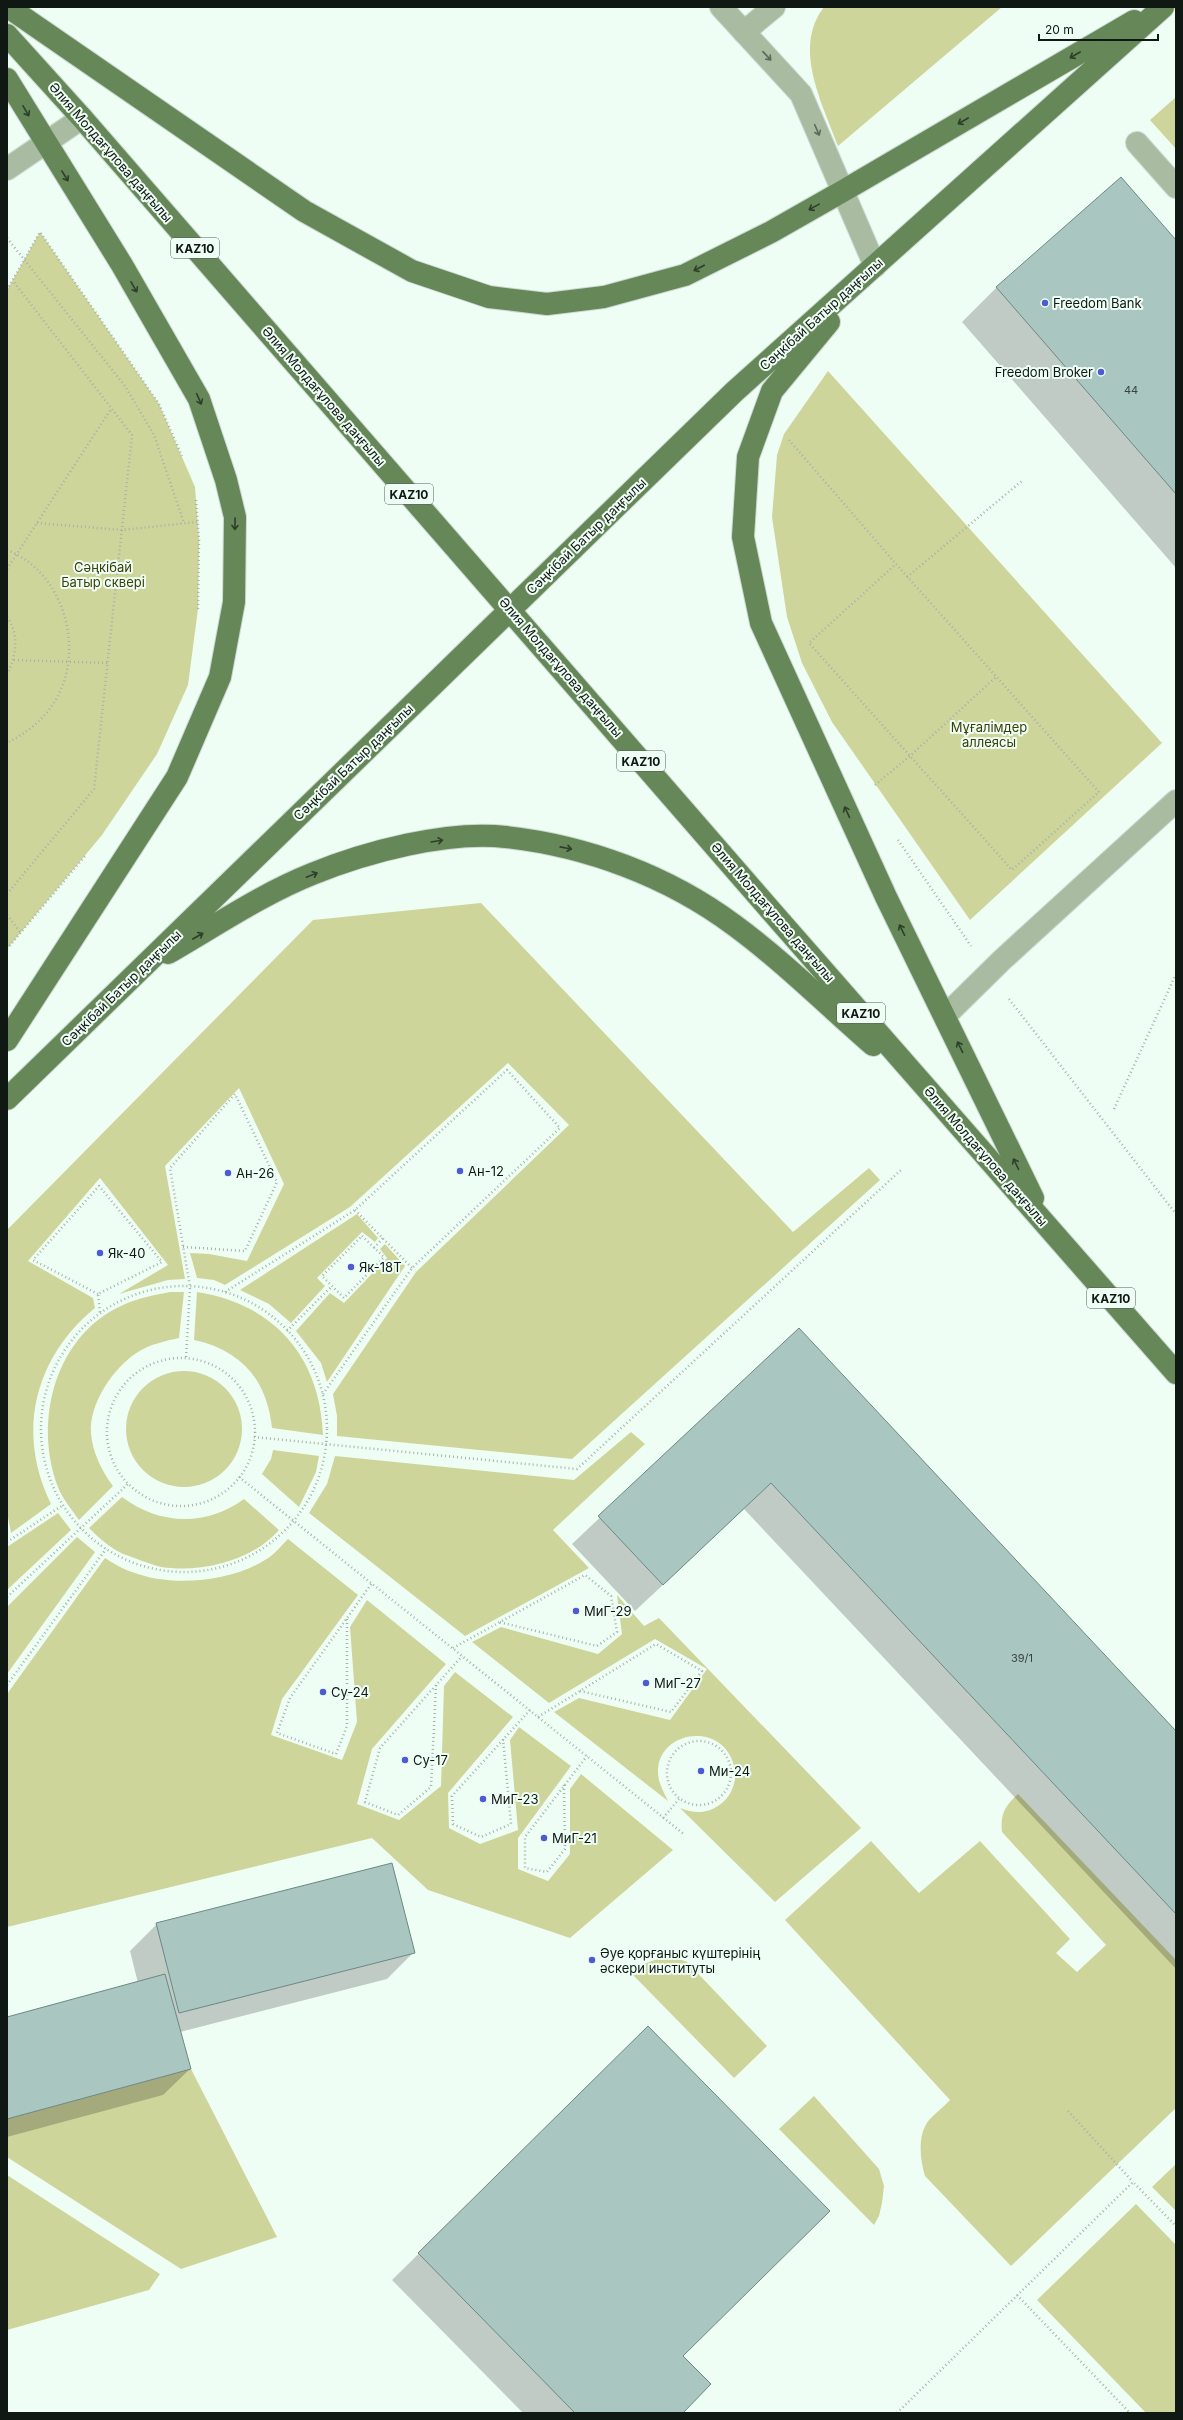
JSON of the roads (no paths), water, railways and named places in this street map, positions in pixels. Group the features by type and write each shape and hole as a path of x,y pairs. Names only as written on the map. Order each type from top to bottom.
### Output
{"main road":[{"path":"8,7 304,211 412,271 488,296 547,304 604,297 685,275 771,232 1157,7"},
{"name":"Сәңкібай Батыр даңғылы","path":"7,1099 734,392 1163,7"},
{"name":"Әлия Молдағұлова даңғылы","path":"7,35 82,118 344,420 511,609 772,912 1176,1373"},
{"path":"7,79 45,143 122,265 199,399 226,480 235,516 234,602 220,677 177,777 7,1040"},
{"path":"875,266 772,391 748,457 743,537 761,623 886,897 1046,1224"},
{"path":"140,969 255,902 311,874 392,848 461,837 505,836 584,852 667,882 734,925 810,989 950,1114"}],"lane":[{"path":"721,7 801,94 875,266"},
{"path":"744,32 774,7"},
{"path":"7,169 82,118"},
{"path":"1137,143 1176,187"},
{"path":"945,1016 989,973 1176,801"}],"place":[{"name":"Freedom Bank","path":"1045,303"},
{"name":"Freedom Broker","path":"1101,372"},
{"name":"Ан-12","path":"460,1171"},
{"name":"Ан-26","path":"228,1173"},
{"name":"Як-40","path":"100,1253"},
{"name":"Як-18Т","path":"351,1267"},
{"name":"МиГ-29","path":"576,1611"},
{"name":"МиГ-27","path":"646,1683"},
{"name":"Су-24","path":"323,1692"},
{"name":"Су-17","path":"405,1760"},
{"name":"Ми-24","path":"701,1771"},
{"name":"МиГ-23","path":"483,1799"},
{"name":"МиГ-21","path":"544,1838"},
{"name":"Әуе қорғаныс күштерінің әскери институты","path":"592,1960"}],"park label":[{"name":"Сәңкібай Батыр сквері","path":"103,574"},
{"name":"Мұғалімдер аллеясы","path":"989,734"}]}
